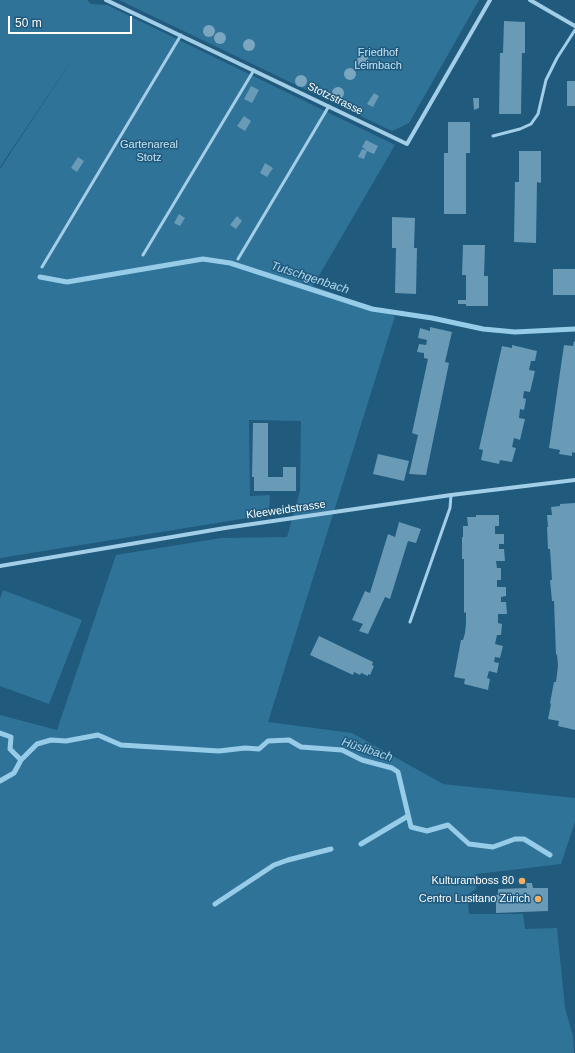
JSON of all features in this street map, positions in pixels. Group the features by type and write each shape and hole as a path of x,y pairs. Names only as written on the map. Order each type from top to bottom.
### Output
{"street":[{"name":"Stotzstrasse","path":"106,0 407,144 490,0"},
{"path":"530,0 575,26"},
{"name":"Kleeweidstrasse","path":"0,566 225,528 451,495 575,480"}],"lane":[{"path":"493,136 520,129 531,124 538,114 546,80 556,58 575,30"},
{"path":"42,267 180,35"},
{"path":"143,255 254,70"},
{"path":"238,259 329,106"},
{"path":"410,622 450,508 451,495"}],"green space":[{"name":"Gartenareal Stotz","path":"0,0 87,0 91,4 107,5 395,145 313,286 395,316 268,722 352,733 443,784 575,798 575,822 561,864 477,874 476,889 467,895 469,914 523,914 525,929 557,928 565,1008 573,1036 574,1053 0,1053 0,715 57,730 116,555 221,538 287,537 300,491 301,421 249,420 250,496 270,495 269,510 260,516 0,558 0,169 81,46 0,167"},
{"name":"Friedhof Leimbach","path":"119,0 479,0 409,123 392,131"},
{"path":"3,590 82,620 49,704 0,686 0,599"}],"building":[{"path":"504,21 525,22 525,53 522,53 521,114 499,114 500,53 503,53"},
{"path":"567,81 575,81 575,106 567,106"},
{"path":"251,86 259,90 252,103 244,99"},
{"path":"374,93 379,96 373,107 367,104"},
{"path":"473,98 479,98 479,108 474,110"},
{"path":"244,116 251,121 245,131 237,126"},
{"path":"448,122 470,122 470,153 466,153 466,214 444,214 444,153 448,153"},
{"path":"366,140 378,146 374,154 362,147"},
{"path":"362,149 367,151 364,159 358,157"},
{"path":"519,151 541,151 541,183 537,182 536,243 514,242 515,182 519,182"},
{"path":"78,157 84,161 77,172 71,168"},
{"path":"265,163 273,168 267,177 260,173"},
{"path":"179,214 185,218 180,226 174,223"},
{"path":"237,216 242,221 236,229 230,225"},
{"path":"392,217 415,218 414,248 417,248 416,294 395,293 396,248 392,248"},
{"path":"463,245 485,245 484,276 488,276 488,306 466,306 466,304 458,304 458,300 466,300 466,275 462,275"},
{"path":"553,269 575,269 575,295 553,295"},
{"path":"430,327 452,332 445,362 449,363 426,475 409,474 418,435 412,433 428,359 424,358 424,353 417,352 419,344 426,345 427,340 418,338 420,328 430,331"},
{"path":"574,341 575,453 572,452 572,456 559,454 560,450 549,448 564,345 573,346"},
{"path":"512,345 537,351 535,361 531,361 529,370 535,371 530,392 524,391 523,398 526,399 525,405 524,410 520,409 519,418 525,419 520,440 514,438 512,447 516,448 512,462 500,460 499,464 481,460 483,450 479,449 502,346 512,348"},
{"path":"253,423 268,423 268,477 283,477 283,467 296,467 296,491 254,491 254,477 252,477"},
{"path":"378,454 409,461 404,481 373,474"},
{"path":"575,503 575,730 558,726 559,721 548,719 558,666 557,654 556,655 554,601 552,601 550,580 552,580 550,549 548,549 547,515 552,515 551,507 560,506 560,504"},
{"path":"476,515 499,515 499,526 495,526 495,534 504,534 504,544 499,544 499,549 504,549 505,561 496,561 497,568 501,568 501,580 497,580 497,587 506,587 506,596 501,597 501,602 506,602 507,614 498,614 498,623 502,624 501,635 497,635 495,644 503,646 500,658 495,657 494,662 499,663 497,673 489,671 487,678 490,679 488,690 464,684 465,679 454,677 466,623 466,612 464,613 464,559 462,559 463,526 468,526 467,517 476,517"},
{"path":"399,522 421,529 416,543 408,541 390,599 385,597 368,634 359,631 363,624 352,620 365,591 370,593 388,534 395,537"},
{"path":"319,636 373,662 372,665 374,666 370,675 368,674 368,676 361,673 360,675 354,672 353,675 310,655"},
{"path":"526,883 532,883 533,888 548,888 548,911 496,913 496,895 498,895 498,889 527,888"}],"waterway":[{"name":"Tutschgenbach","path":"40,277 67,282 203,259 230,263 372,309 432,318 483,329 515,332 575,329"},
{"path":"0,733 11,737 10,749 21,760"},
{"name":"Hüslibach","path":"0,781 14,773 21,760 37,744 51,740 66,741 98,735 121,745 219,751 245,748 259,749 268,741 289,740 301,747 342,750 362,760 392,768 398,772 411,827 427,831 448,825 469,844 493,847 515,839 524,839 550,855"},
{"path":"361,844 408,816"},
{"path":"215,904 274,865 331,849"}],"place":[{"name":"Kulturamboss 80","path":"522,881"},
{"name":"Centro Lusitano Zürich","path":"538,899"}]}
